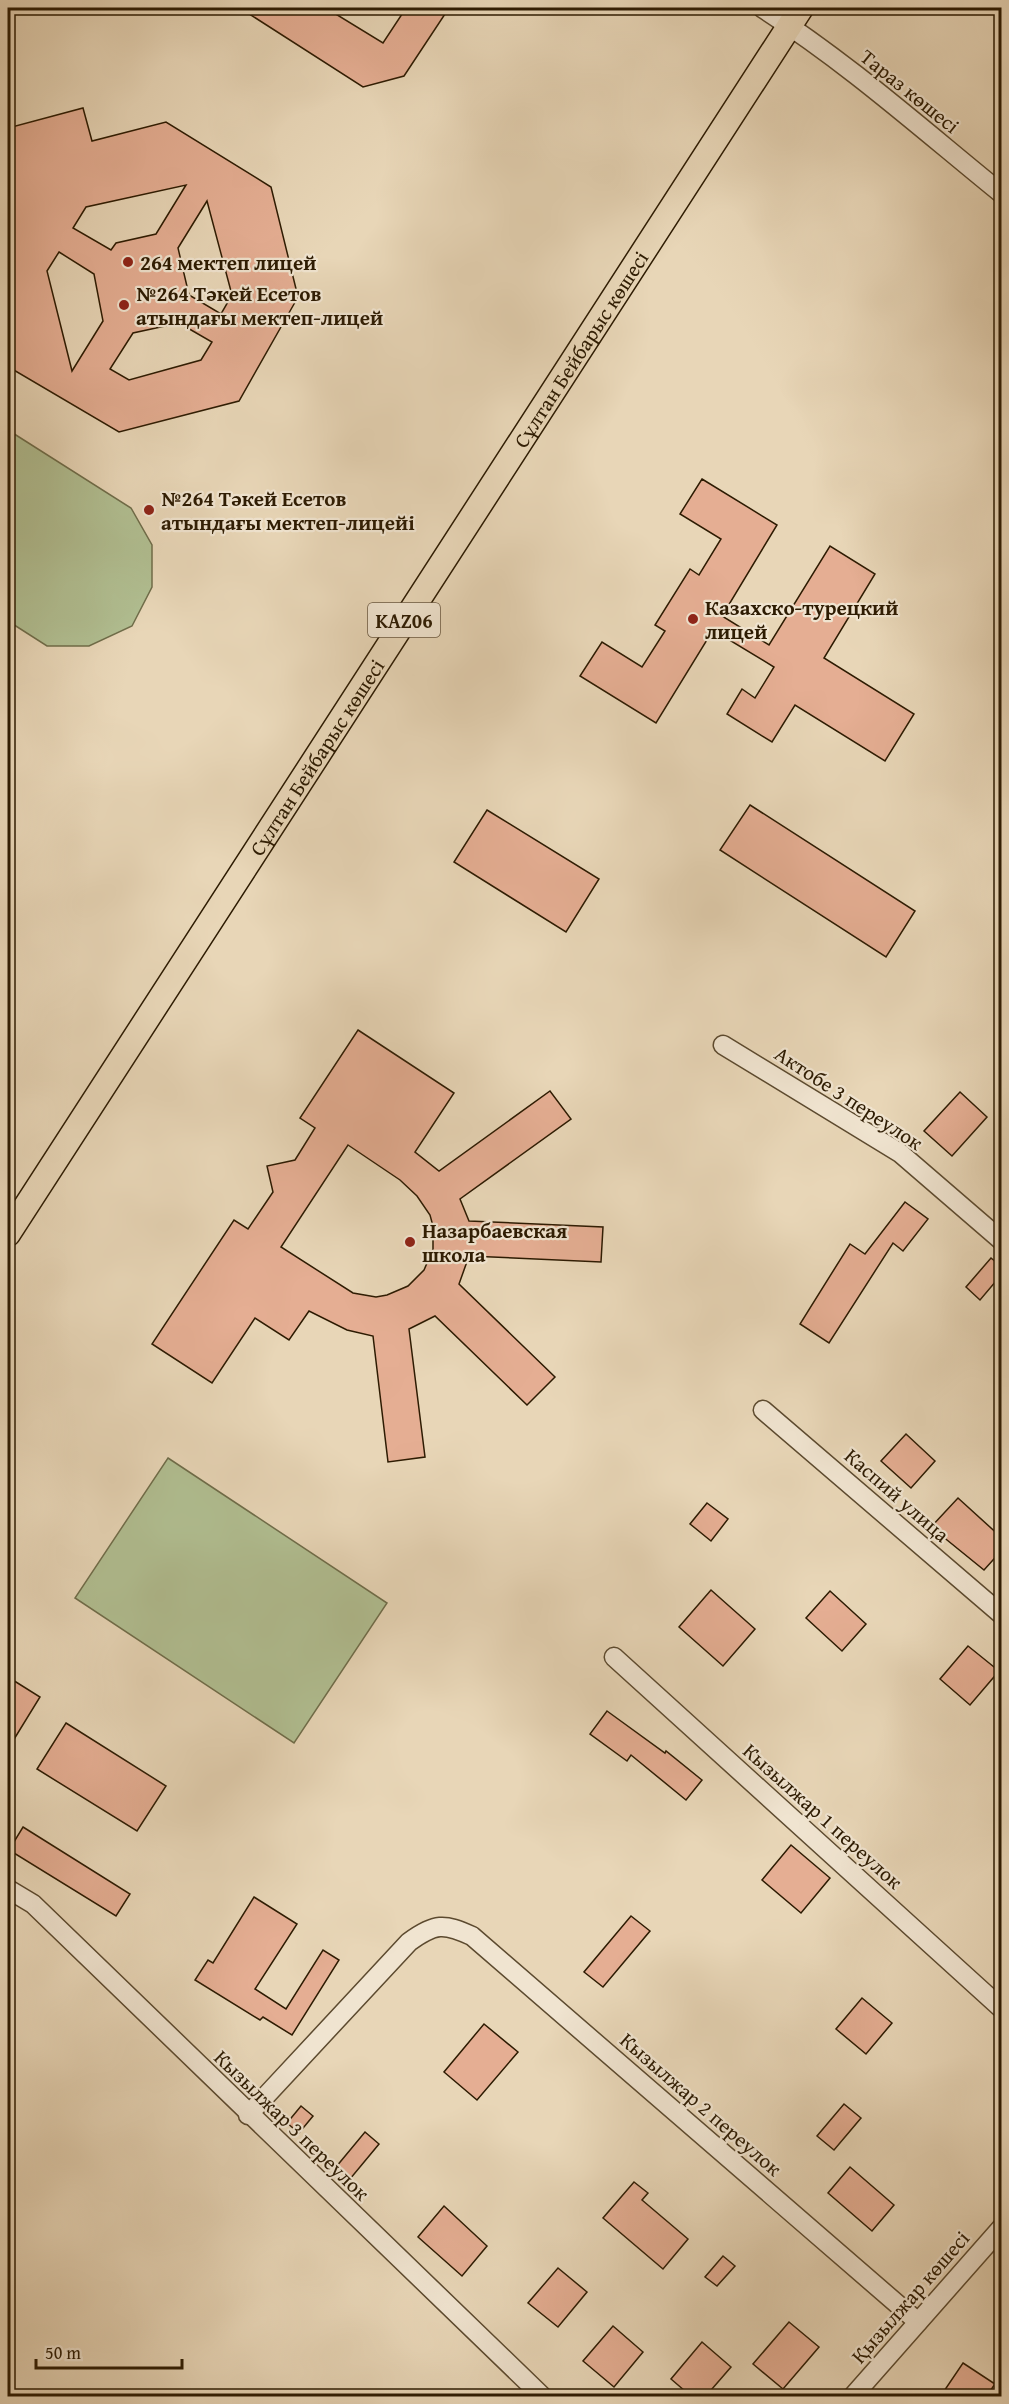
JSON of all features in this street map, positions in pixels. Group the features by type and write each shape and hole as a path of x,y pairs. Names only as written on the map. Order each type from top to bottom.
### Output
{"main road":[{"name":"Сұлтан Бейбарыс көшесі","path":"8,1234 795,16"}],"street":[{"name":"Тараз көшесі","path":"762,8 795,16 1002,194"},
{"name":"Актобе 3 переулок","path":"723,1045 900,1153 1002,1241"},
{"name":"Каспий улица","path":"764,1410 1002,1615"},
{"name":"Кызылжар 1 переулок","path":"614,1657 1002,2009"},
{"name":"Кызылжар 3 переулок","path":"8,1889 33,1904 248,2115 542,2397"},
{"name":"Кызылжар 2 переулок","path":"248,2115 409,1942 426,1930 450,1926 472,1936 918,2322"},
{"name":"Қызылжар көшесі","path":"853,2397 1002,2227"}],"green space":[{"path":"8,430 131,508 152,545 152,587 132,626 89,646 47,646 8,621"},
{"path":"168,1458 387,1603 294,1743 75,1598"}],"building":[{"path":"240,8 326,8 383,43 406,8 449,8 404,76 363,87"},
{"name":"264 мектеп лицей","path":"83,108 92,141 166,122 271,187 298,297 239,401 119,432 12,369 8,352 8,197 13,188 8,167 8,128","holes":["186,185 156,234 116,243 111,250 73,228 86,207","207,201 232,295 221,314 189,295 178,248","59,252 94,274 103,321 72,371 47,271","179,323 212,342 201,360 129,380 110,369 133,333"]},
{"name":"Казахско-турецкий лицей","path":"702,479 777,525 722,616 769,645 830,546 875,574 824,658 914,714 885,761 795,705 772,742 727,714 742,689 755,698 774,667 713,630 656,723 580,676 602,642 642,667 665,631 655,625 690,569 699,575 721,539 680,514"},
{"path":"750,805 915,911 886,957 720,850"},
{"path":"487,810 599,879 566,932 454,862"},
{"name":"Назарбаевская школа","path":"358,1030 454,1093 415,1152 439,1171 550,1091 571,1119 460,1199 469,1221 603,1227 601,1262 469,1256 459,1284 555,1377 527,1405 435,1316 409,1329 425,1457 388,1462 373,1336 347,1330 309,1311 289,1340 255,1318 212,1383 152,1344 234,1220 248,1229 273,1192 267,1166 295,1160 315,1128 300,1118","holes":["348,1145 400,1180 417,1196 430,1215 433,1226 433,1249 424,1270 408,1286 376,1297 353,1293 281,1247"]},
{"path":"960,1092 987,1117 952,1156 924,1131"},
{"path":"905,1202 928,1219 903,1251 893,1243 829,1343 800,1324 850,1244 865,1254"},
{"path":"991,1258 1002,1267 1002,1274 980,1300 966,1287"},
{"path":"906,1434 935,1461 911,1488 881,1461"},
{"path":"958,1498 1002,1538 1002,1550 984,1570 931,1527"},
{"path":"707,1503 728,1519 711,1541 690,1524"},
{"path":"711,1590 755,1629 723,1666 679,1627"},
{"path":"830,1591 866,1624 842,1651 806,1618"},
{"path":"968,1646 999,1671 970,1705 940,1679"},
{"path":"8,1677 40,1697 8,1749"},
{"path":"607,1711 665,1753 666,1751 702,1780 686,1800 631,1755 627,1761 590,1734"},
{"path":"66,1723 166,1786 137,1831 37,1769"},
{"path":"23,1827 130,1894 116,1916 9,1850"},
{"path":"791,1845 830,1878 801,1913 762,1880"},
{"path":"254,1897 297,1924 255,1989 286,2009 323,1950 339,1960 292,2035 263,2017 260,2020 195,1980 208,1960 213,1963"},
{"path":"631,1916 650,1931 603,1987 584,1972"},
{"path":"862,1998 892,2023 866,2054 836,2029"},
{"path":"484,2024 518,2052 477,2100 444,2072"},
{"path":"844,2104 861,2118 834,2150 817,2136"},
{"path":"301,2106 313,2116 299,2133 287,2123"},
{"path":"365,2132 379,2144 350,2179 336,2167"},
{"path":"850,2167 894,2205 872,2231 828,2193"},
{"path":"634,2182 648,2193 642,2200 688,2239 663,2269 603,2218"},
{"path":"444,2206 487,2246 462,2276 418,2237"},
{"path":"723,2256 735,2266 717,2286 705,2277"},
{"path":"558,2268 587,2292 558,2327 528,2303"},
{"path":"789,2322 819,2347 783,2389 753,2364"},
{"path":"613,2326 643,2352 614,2387 583,2361"},
{"path":"702,2342 731,2367 705,2397 692,2397 671,2379"},
{"path":"963,2363 995,2384 986,2397 940,2397"}],"place":[{"name":"264 мектеп лицей","path":"128,262"},
{"name":"№264 Тәкей Есетов атындағы мектеп-лицей","path":"124,305"},
{"name":"№264 Тәкей Есетов атындағы мектеп-лицейі","path":"149,510"},
{"name":"Казахско-турецкий лицей","path":"693,619"},
{"name":"Назарбаевская школа","path":"410,1242"}]}
